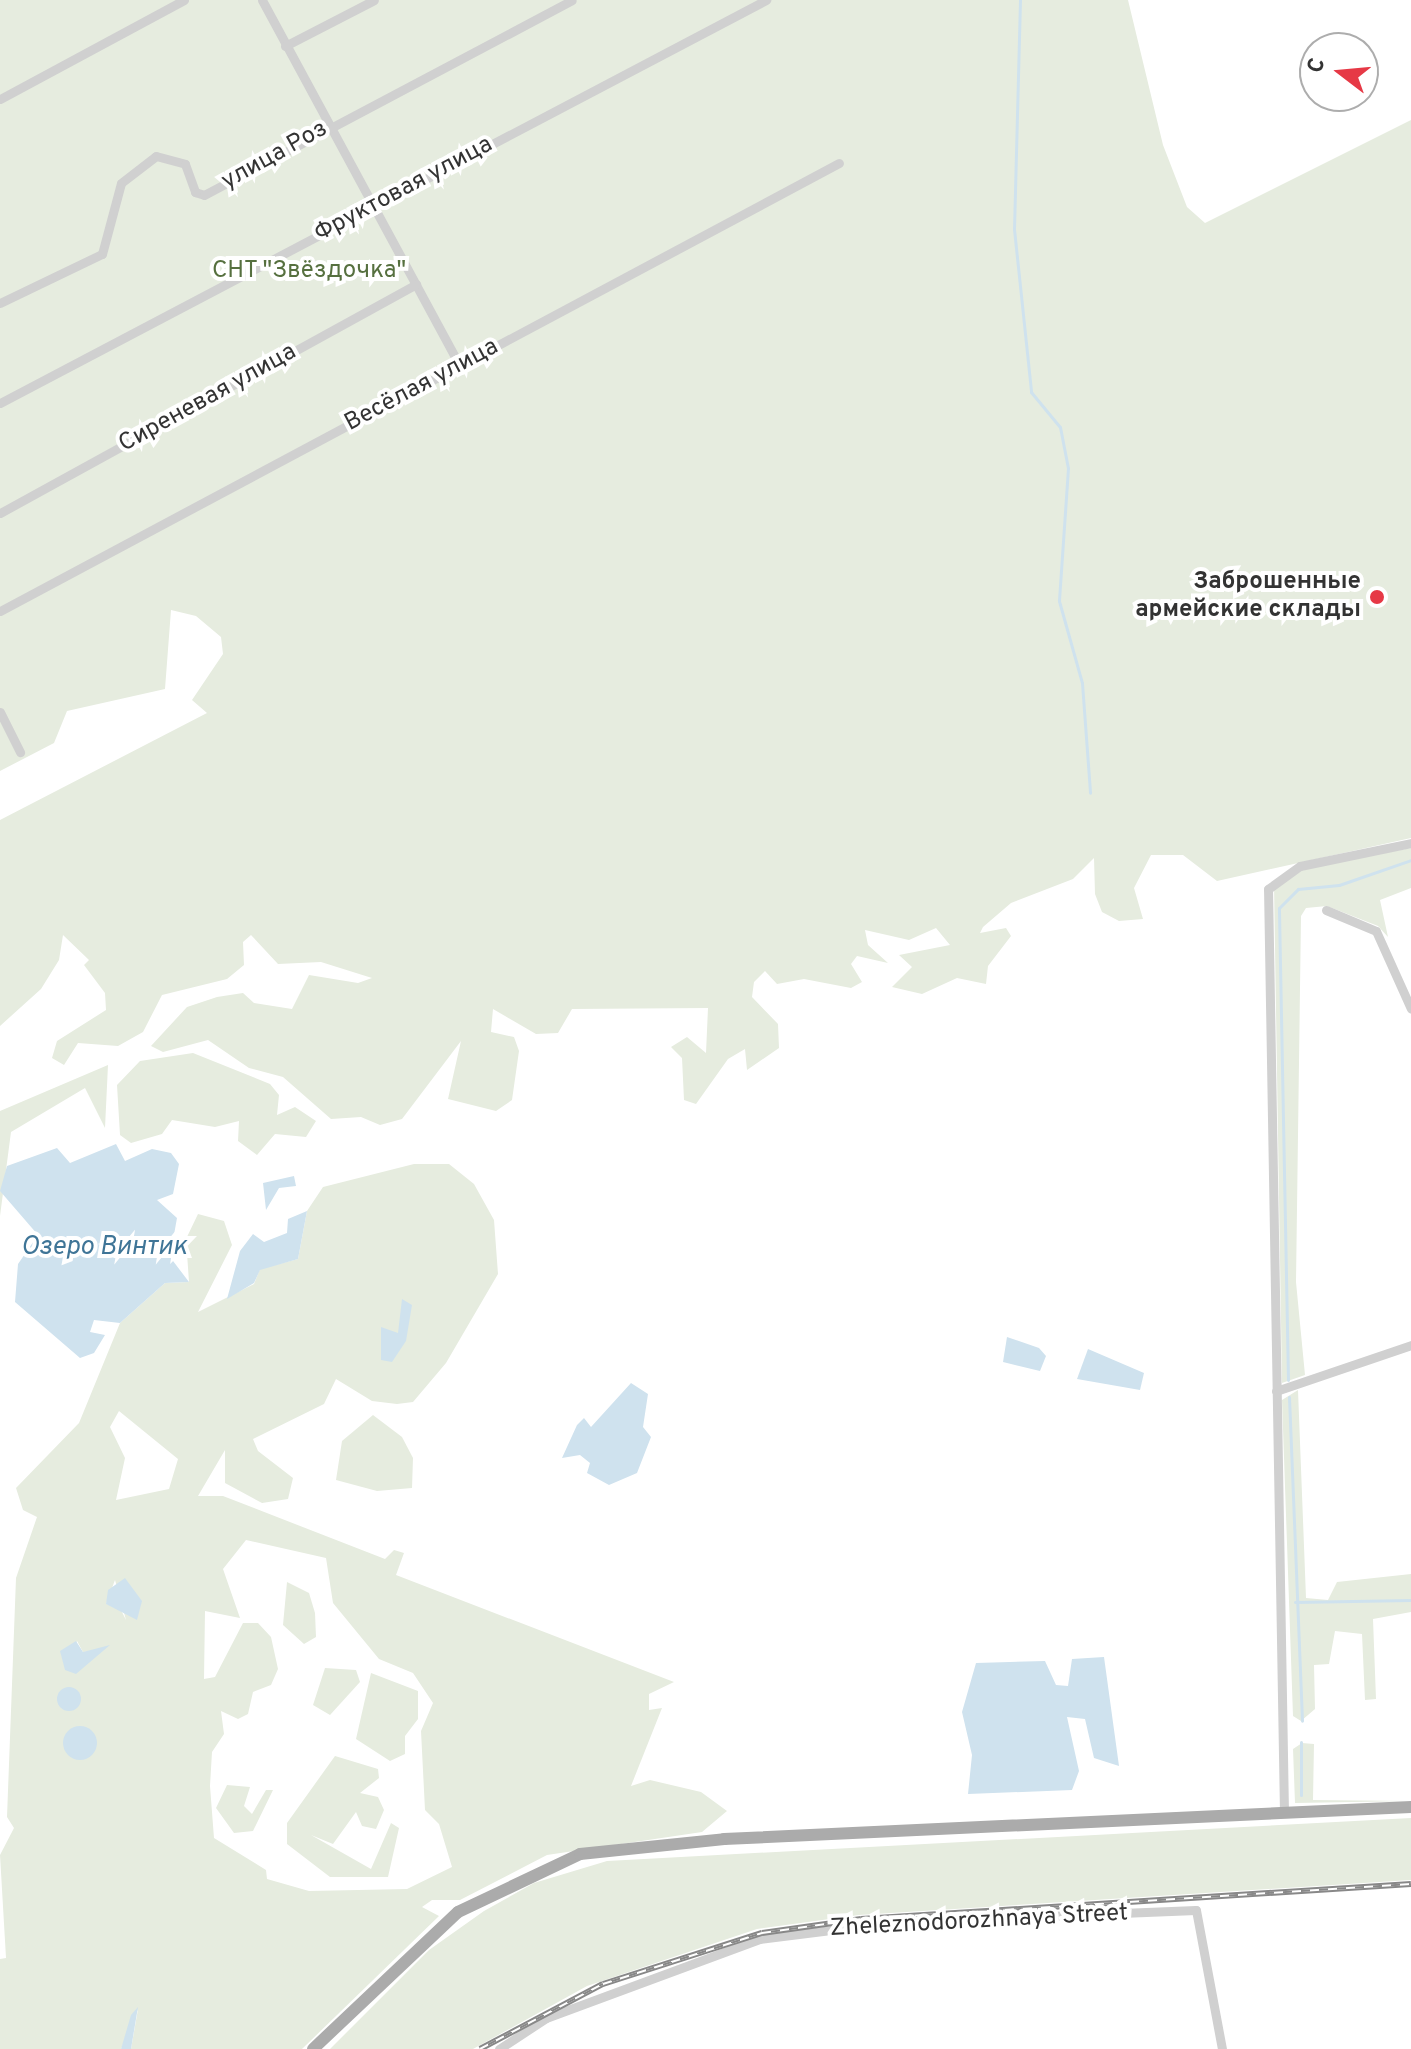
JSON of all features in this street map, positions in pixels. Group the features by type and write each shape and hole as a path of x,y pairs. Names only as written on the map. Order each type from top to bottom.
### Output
{"main road":[{"path":"313,2049 458,1912 580,1854 724,1839 1411,1807"}],"street":[{"path":"0,99 184,0"},
{"path":"262,0 460,366"},
{"path":"285,46 374,0"},
{"name":"улица Роз","path":"0,303 102,254 121,183 156,156 185,164 195,192 204,195 329,126 572,0"},
{"name":"Фруктовая улица","path":"0,403 766,0"},
{"name":"Весёлая улица","path":"3,610 839,163"},
{"name":"Сиреневая улица","path":"0,513 416,284"},
{"path":"0,712 20,752"},
{"path":"1284,1813 1268,889 1300,866 1411,843"},
{"path":"1326,910 1376,931 1411,1009"},
{"path":"1276,1391 1411,1345"},
{"name":"Zheleznodorozhnaya Street","path":"499,2049 546,2018 759,1939 895,1922 1196,1910 1222,2049"}],"green space":[{"name":"СНТ \"Звёздочка\"","path":"0,0 1128,0 1163,145 1187,207 1205,223 1411,120 1411,838 1217,881 1183,855 1151,855 1134,888 1143,919 1119,921 1102,912 1095,894 1094,858 1073,879 1011,903 983,927 980,933 1006,928 1011,936 988,966 986,984 957,978 922,994 892,987 912,967 899,955 950,945 936,928 909,940 865,930 868,945 888,963 857,956 851,964 862,982 851,988 804,979 777,984 765,971 754,982 752,997 778,1024 779,1048 747,1070 745,1049 728,1059 696,1104 684,1100 682,1058 671,1047 687,1037 706,1053 708,1008 572,1009 558,1033 536,1034 493,1009 491,1032 514,1037 519,1051 512,1100 496,1111 448,1099 461,1041 402,1119 380,1125 361,1117 331,1119 283,1077 249,1068 208,1040 163,1052 151,1046 187,1007 217,997 243,993 254,1003 292,1009 309,975 358,983 372,978 321,962 278,964 251,935 243,942 244,965 227,979 162,995 143,1032 118,1046 78,1043 64,1065 52,1058 57,1041 106,1010 105,993 84,965 89,960 63,935 59,960 41,989 0,1026 0,820 207,713 192,700 223,654 221,637 196,616 171,610 165,689 67,711 54,743 0,771"},
{"path":"1411,848 1411,888 1380,900 1388,937 1378,926 1327,906 1306,908 1301,916 1296,1282 1305,1375 1282,1383 1274,885 1308,867"},
{"path":"193,1053 270,1084 279,1095 277,1115 295,1107 316,1121 306,1137 275,1134 257,1155 238,1141 239,1121 215,1127 172,1120 162,1134 131,1143 120,1135 117,1085 140,1061"},
{"path":"108,1065 105,1128 85,1088 11,1132 0,1216 0,1111"},
{"path":"414,1164 449,1164 474,1184 494,1220 498,1274 446,1363 413,1402 372,1401 336,1379 324,1404 253,1439 258,1451 293,1478 288,1499 262,1503 225,1483 225,1450 198,1496 223,1496 385,1559 394,1550 404,1553 396,1575 674,1682 649,1694 649,1710 662,1708 631,1786 650,1780 701,1792 727,1811 702,1832 547,1855 460,1900 432,1900 422,1907 439,1916 302,2049 131,2049 138,2009 121,2049 0,2049 0,1959 6,1958 0,1855 14,1828 7,1817 16,1578 37,1517 23,1510 16,1488 79,1423 120,1323 165,1283 189,1282 186,1239 198,1214 224,1221 232,1245 198,1312 254,1284 260,1269 298,1259 307,1211 323,1187","holes":["119,1411 178,1459 169,1489 116,1500 125,1458 110,1427","246,1540 326,1558 333,1603 379,1659 413,1673 433,1703 421,1731 425,1810 439,1824 452,1867 407,1889 309,1891 267,1879 266,1870 214,1838 210,1786 212,1752 224,1734 221,1711 238,1719 248,1714 253,1692 271,1685 278,1669 271,1637 258,1623 243,1623 215,1677 204,1679 205,1611 240,1618 223,1569","115,1580 126,1620 119,1606 106,1604","77,1641 83,1652 96,1651 65,1670"]},
{"path":"1298,1390 1306,1598 1328,1600 1337,1582 1411,1574 1411,1612 1373,1619 1376,1699 1365,1700 1362,1634 1335,1631 1329,1664 1314,1665 1315,1709 1301,1721 1293,1716 1282,1400"},
{"path":"373,1415 402,1437 413,1458 412,1488 377,1491 336,1480 342,1441"},
{"path":"287,1582 309,1593 315,1613 316,1637 304,1644 283,1625"},
{"path":"325,1668 356,1670 360,1682 330,1715 313,1705"},
{"path":"371,1673 418,1691 418,1719 405,1736 405,1754 390,1761 356,1739"},
{"path":"1302,1743 1314,1744 1313,1800 1411,1801 1295,1803 1293,1749"},
{"path":"335,1756 378,1769 379,1778 360,1793 378,1797 384,1810 376,1829 362,1826 356,1812 333,1844 311,1835 371,1869 391,1823 399,1828 388,1877 330,1877 287,1844 287,1823"},
{"path":"227,1785 250,1787 244,1806 252,1814 266,1790 273,1790 253,1831 234,1833 216,1808"},
{"path":"1411,1818 1411,1880 859,1915 757,1929 587,1986 473,2049 330,2049 429,1950 484,1911 534,1883 607,1861"}],"water":[{"name":"Озеро Винтик","path":"116,1144 125,1161 152,1149 171,1153 179,1164 173,1194 157,1200 177,1218 170,1257 189,1282 165,1283 120,1323 94,1320 90,1332 105,1335 94,1353 80,1358 15,1302 18,1264 38,1235 0,1191 7,1166 57,1148 70,1163"},
{"path":"294,1176 296,1186 279,1188 266,1210 263,1183"},
{"path":"307,1211 298,1259 260,1270 254,1283 227,1299 240,1251 253,1234 264,1242 287,1233 288,1219"},
{"path":"402,1299 412,1305 406,1341 392,1362 381,1360 381,1327 398,1333"},
{"path":"1007,1337 1039,1348 1046,1356 1040,1371 1003,1362"},
{"path":"1088,1349 1144,1373 1140,1390 1077,1379"},
{"path":"631,1383 648,1394 643,1427 651,1437 637,1473 609,1485 587,1473 590,1463 580,1455 562,1458 577,1425 584,1418 591,1427"},
{"path":"125,1578 142,1601 137,1620 106,1604 108,1590"},
{"path":"76,1641 83,1652 110,1645 76,1674 65,1670 60,1651"},
{"path":"1104,1657 1119,1766 1094,1758 1085,1719 1067,1717 1079,1771 1072,1790 968,1794 972,1755 962,1712 976,1663 1045,1661 1056,1685 1068,1686 1072,1659"},
{"path":"69,1687 80,1694 81,1699 74,1710 69,1711 58,1704 57,1699 64,1688"},
{"path":"80,1726 92,1731 97,1743 92,1755 80,1760 68,1755 63,1743 68,1731"},
{"path":"138,2007 131,2049 121,2049 131,2015"}],"waterway":[{"path":"1020,0 1014,229 1031,392 1060,427 1068,468 1059,601 1082,683 1090,793"},
{"path":"1288,1380 1279,908 1298,889 1339,885 1411,860"},
{"path":"1289,1397 1302,1721"},
{"path":"1295,1602 1411,1600"},
{"path":"1301,1742 1301,1795"}],"railway":[{"path":"480,2049 603,1984 762,1933 861,1919 1411,1884"}],"place":[{"name":"Заброшенные армейские склады","path":"1377,597"}]}
